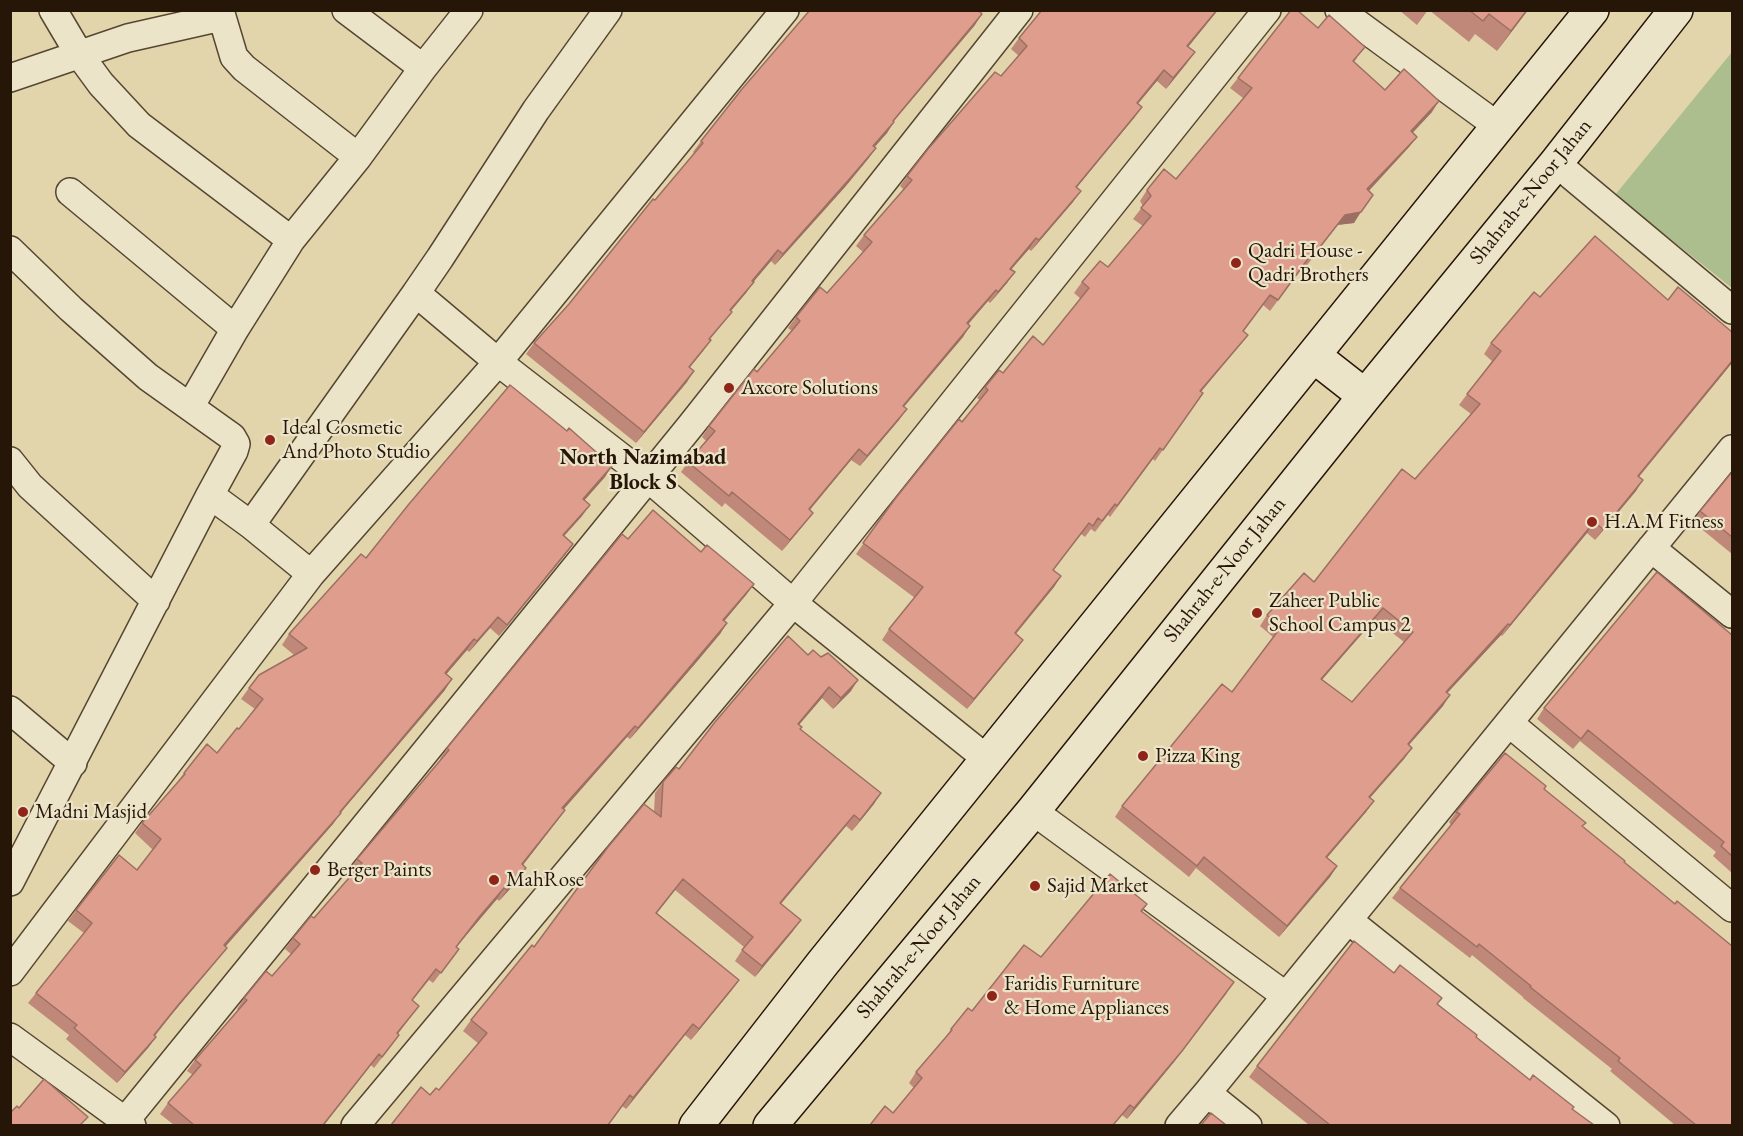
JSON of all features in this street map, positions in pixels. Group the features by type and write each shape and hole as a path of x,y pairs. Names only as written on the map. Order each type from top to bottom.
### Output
{"main road":[{"path":"696,1125 822,964 1592,10"},
{"name":"Shahrah-e-Noor Jahan","path":"770,1125 1033,811 1365,396 1556,163 1676,10"},
{"path":"1314,356 1365,396"}],"street":[{"path":"53,10 79,54 101,84 139,124 291,240"},
{"path":"346,10 423,68"},
{"path":"251,525 416,293 536,110 608,10"},
{"path":"10,972 311,574 498,362 785,10"},
{"path":"10,1037 126,1124 648,478 1019,10"},
{"path":"355,1125 793,603 1267,10"},
{"path":"1340,10 1499,127"},
{"path":"190,407 235,329 291,240 358,157 460,13"},
{"path":"10,78 128,38 220,14 234,57 244,68 358,157"},
{"path":"1556,163 1732,310"},
{"path":"70,192 235,329"},
{"path":"10,250 71,309 131,362 232,437 236,444 73,763 12,875"},
{"path":"416,293 498,362 648,478 793,603 987,759"},
{"path":"1179,1125 1732,449"},
{"path":"10,461 30,486 156,601"},
{"path":"210,495 311,574"},
{"path":"1651,548 1732,614"},
{"path":"10,710 73,763"},
{"path":"1509,723 1732,908"},
{"path":"1033,811 1286,996"},
{"path":"1348,920 1605,1125"},
{"path":"1207,1093 1248,1125"}],"green space":[{"path":"1732,52 1732,288 1615,195"}],"building":[{"path":"810,10 978,10 982,14 893,121 873,146 876,148 852,176 783,254 778,250 752,281 754,282 730,310 732,312 689,367 694,371 644,432 534,343 569,304 653,199 655,200 703,143 701,141 742,89"},
{"path":"1042,10 1217,10 1187,46 1195,52 1173,78 1164,70 1137,103 1142,107 1076,187 1081,191 1039,240 1036,238 1010,269 1015,272 967,323 970,326 903,406 907,409 867,456 859,449 809,509 813,513 790,540 732,492 729,496 688,462 715,431 709,426 754,369 757,372 800,321 796,317 820,287 827,293 872,242 864,235 912,180 907,176 928,149 995,72 1001,76 1027,46 1019,38"},
{"path":"1291,10 1297,10 1318,28 1329,15 1365,47 1353,61 1385,90 1404,69 1439,101 1411,131 1417,137 1367,189 1373,195 1361,212 1345,215 1312,257 1310,256 1278,300 1270,295 1243,331 1248,335 1200,391 1203,393 1163,450 1160,448 1117,506 1115,504 1102,521 1098,518 1093,526 1089,523 1053,570 1061,576 1015,633 1023,640 974,699 889,629 923,587 863,543 959,419 962,422 988,390 985,387 999,370 1003,373 1033,336 1043,345 1089,288 1082,282 1100,261 1108,267 1151,216 1141,208 1151,196 1147,190 1164,169 1176,179 1252,88 1238,78"},
{"path":"1469,10 1527,10 1511,31 1489,14 1483,21"},
{"path":"1595,236 1668,300 1678,287 1732,332 1732,361 1638,476 1643,480 1603,529 1594,522 1510,625 1508,624 1446,692 1450,695 1408,744 1412,748 1369,797 1374,801 1326,857 1337,866 1287,926 1204,857 1197,866 1122,806 1222,684 1232,692 1281,627 1267,615 1304,573 1314,582 1402,469 1415,479 1480,404 1467,394 1501,351 1491,343 1534,292 1540,297","holes":["1383,608 1413,632 1352,702 1321,679"]},
{"path":"510,385 567,431 569,428 612,466 583,499 590,505 563,535 573,544 507,625 498,617 477,641 474,639 445,673 452,679 341,813 224,945 227,948 125,1072 74,1028 77,1025 36,993 92,923 76,910 119,855 137,870 161,839 142,823 185,774 207,744 217,753 237,728 239,729 263,699 249,688 259,675 307,648 289,634 361,554 366,558"},
{"path":"1732,472 1732,537 1700,511"},
{"path":"653,510 701,552 707,545 754,584 723,620 727,623 638,728 635,726 562,808 565,810 522,864 526,868 507,890 504,888 480,916 456,947 459,949 441,973 436,969 412,1000 419,1006 397,1033 399,1035 382,1057 379,1054 323,1125 194,1125 168,1103 201,1065 195,1060 247,1000 244,998 266,971 272,976 300,944 293,938 311,916 314,918 362,863 357,859 449,750 447,748 622,534 628,539"},
{"path":"1657,572 1732,635 1732,856 1721,846 1724,842 1588,730 1581,739 1544,708"},
{"path":"788,636 808,655 813,650 821,657 828,653 858,680 841,698 829,687 798,724 802,727 800,729 881,793 860,820 854,815 780,903 801,920 762,966 742,950 753,937 683,879 656,913 739,980 699,1029 693,1024 633,1098 630,1095 608,1125 391,1125 421,1087 430,1095 436,1088 439,1090 487,1033 471,1020 532,945 534,947 608,847 644,804 661,817 663,782 676,767 679,769 715,722"},
{"path":"1505,753 1546,786 1544,789 1586,823 1582,826 1624,862 1675,904 1677,901 1732,946 1732,1125 1696,1125 1618,1061 1620,1058 1479,944 1477,947 1400,888 1460,814 1456,812"},
{"path":"1110,874 1147,904 1141,911 1234,982 1182,1051 1134,1108 1130,1105 1113,1125 870,1125 885,1106 893,1113 922,1078 916,1072 968,1008 972,1011 1024,945 1041,957"},
{"path":"1354,941 1394,973 1400,965 1442,998 1437,1004 1477,1035 1476,1037 1530,1080 1533,1075 1594,1125 1330,1125 1257,1066"},
{"path":"44,1079 88,1117 80,1125 10,1125 10,1113 17,1106 19,1108"},
{"path":"1211,1113 1226,1125 1201,1125"}],"place":[{"name":"Qadri House - Qadri Brothers","path":"1236,263"},
{"name":"Axcore Solutions","path":"729,388"},
{"name":"Ideal Cosmetic And Photo Studio","path":"270,440"},
{"name":"H.A.M Fitness","path":"1592,522"},
{"name":"Zaheer Public School Campus 2","path":"1257,613"},
{"name":"Pizza King","path":"1143,756"},
{"name":"Madni Masjid","path":"23,812"},
{"name":"Berger Paints","path":"315,870"},
{"name":"MahRose","path":"494,880"},
{"name":"Sajid Market","path":"1035,886"},
{"name":"Faridis Furniture & Home Appliances","path":"992,996"}],"district":[{"name":"North Nazimabad Block S","path":"643,470"}]}
